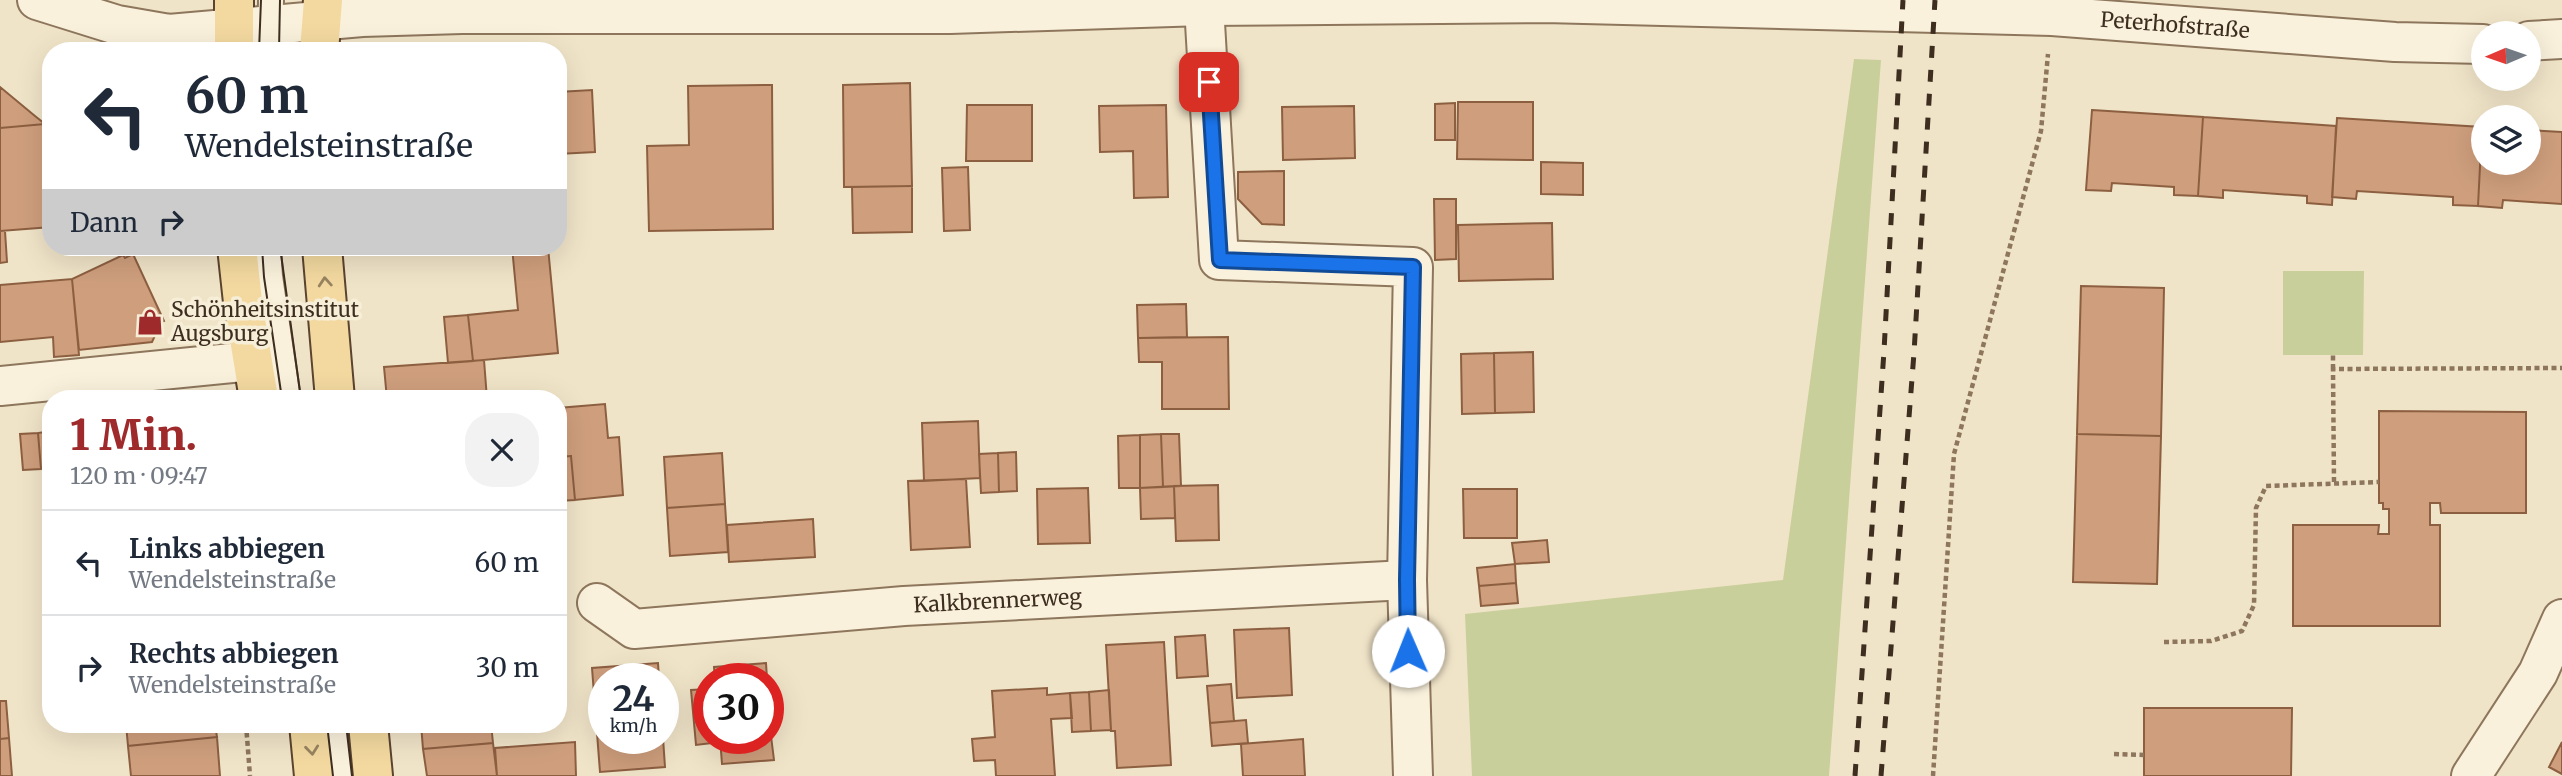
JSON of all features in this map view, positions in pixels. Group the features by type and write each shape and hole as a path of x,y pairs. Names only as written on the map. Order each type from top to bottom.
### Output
{"main road":[{"path":"238,256 257,390"},
{"path":"323,256 334,390"},
{"path":"310,733 314,776"},
{"path":"369,733 373,776"}],"street":[{"name":"Peterhofstraße","path":"37,0 117,25 170,34 252,26 321,24 374,16 462,13 950,13 1204,6 1545,3 2052,16 2395,42 2471,44"},
{"path":"1204,6 1220,260 1413,267 1407,580 1413,776"},
{"path":"2541,40 2562,39"},
{"path":"0,386 252,360"},
{"name":"Kalkbrennerweg","path":"597,603 634,629 918,605 1407,580"},
{"path":"2471,776 2538,673 2562,619"}],"lane":[{"path":"269,256 287,390"},
{"path":"335,733 340,776"}],"path":[{"path":"1933,776 1954,454 2041,131 2052,16"},
{"path":"2333,355 2334,482"},
{"path":"2333,369 2562,368"},
{"path":"2164,642 2211,642 2242,631 2254,605 2256,508 2266,486 2379,482"},
{"path":"247,733 250,776"},
{"path":"2114,754 2144,755"}],"green space":[{"path":"1854,59 1881,60 1829,776 1472,776 1465,614 1783,580"},
{"path":"2283,271 2364,271 2363,355 2283,355"}],"building":[{"path":"910,83 912,186 844,187 843,85"},
{"path":"772,85 773,229 649,231 647,146 689,145 688,86"},
{"path":"0,87 42,122 42,124 0,128"},
{"path":"592,90 595,152 567,154 567,91"},
{"path":"1458,102 1533,102 1533,160 1457,159"},
{"path":"1455,103 1455,140 1435,140 1435,104"},
{"path":"967,105 1032,105 1032,161 966,161"},
{"path":"1166,105 1168,197 1134,198 1133,151 1100,152 1099,106"},
{"path":"1354,106 1355,158 1283,160 1282,107"},
{"path":"2092,110 2203,117 2198,196 2174,195 2174,187 2112,183 2111,191 2086,190"},
{"path":"2203,117 2336,126 2332,205 2307,203 2307,196 2223,190 2223,198 2198,196"},
{"path":"2337,118 2471,126 2471,175 2480,175 2478,206 2453,205 2453,197 2357,191 2356,199 2332,197"},
{"path":"42,125 42,228 0,231 0,128"},
{"path":"2541,131 2562,132 2562,204 2503,200 2502,208 2478,206 2480,175 2541,175"},
{"path":"1541,162 1583,163 1583,195 1541,194"},
{"path":"968,167 970,230 944,231 942,168"},
{"path":"1284,171 1284,225 1262,224 1238,199 1238,172"},
{"path":"912,186 912,232 853,233 852,187"},
{"path":"1434,199 1456,199 1456,259 1435,260"},
{"path":"1552,223 1553,279 1459,281 1458,225"},
{"path":"0,231 5,231 7,262 0,263"},
{"path":"121,256 134,256 164,321 156,324 158,329 152,342 79,350 72,279"},
{"path":"513,256 549,256 558,353 473,361 468,315 518,310"},
{"path":"72,279 79,355 54,357 53,337 0,342 0,285"},
{"path":"2081,286 2164,288 2161,436 2077,434"},
{"path":"1186,304 1187,337 1138,338 1137,305"},
{"path":"468,315 473,361 448,363 444,317"},
{"path":"1228,337 1229,409 1162,409 1162,362 1139,362 1138,338"},
{"path":"1533,352 1534,412 1495,413 1494,353"},
{"path":"1494,353 1495,413 1462,414 1461,354"},
{"path":"484,360 486,390 386,390 384,367"},
{"path":"605,404 608,438 619,437 623,495 575,500 571,456 567,456 567,407"},
{"path":"2379,411 2526,412 2526,513 2441,513 2440,503 2430,503 2430,525 2440,525 2440,626 2293,626 2293,525 2379,525 2378,534 2389,534 2389,509 2383,509 2383,503 2379,503"},
{"path":"978,421 980,478 924,481 922,423"},
{"path":"42,432 41,469 38,433"},
{"path":"38,433 41,469 23,470 20,434"},
{"path":"1161,434 1163,487 1140,488 1140,435"},
{"path":"1161,434 1179,434 1181,486 1163,487"},
{"path":"2077,434 2161,436 2157,584 2073,582"},
{"path":"1140,435 1140,488 1119,488 1118,436"},
{"path":"1016,452 1017,491 999,492 998,453"},
{"path":"722,453 725,504 667,508 664,457"},
{"path":"998,453 999,492 981,493 979,454"},
{"path":"567,456 571,456 575,500 567,500"},
{"path":"966,479 970,547 911,550 908,481"},
{"path":"1218,485 1219,540 1176,541 1174,486"},
{"path":"1174,486 1175,518 1141,519 1140,488"},
{"path":"1088,488 1090,543 1038,544 1037,489"},
{"path":"1463,489 1517,489 1517,538 1464,538"},
{"path":"725,504 728,552 670,556 667,508"},
{"path":"813,519 815,557 729,562 727,525"},
{"path":"1547,540 1549,562 1515,564 1512,543"},
{"path":"1515,564 1516,583 1479,586 1477,568"},
{"path":"1516,583 1518,603 1481,606 1479,586"},
{"path":"1289,628 1292,695 1237,698 1234,630"},
{"path":"1205,635 1208,676 1177,678 1175,637"},
{"path":"1164,642 1171,765 1117,768 1115,731 1111,731 1106,645"},
{"path":"1231,684 1234,721 1210,723 1207,686"},
{"path":"1047,688 1047,695 1070,693 1072,718 1051,719 1055,776 996,776 995,760 974,761 972,739 995,737 992,691"},
{"path":"1109,690 1111,730 1091,731 1089,692"},
{"path":"1089,692 1091,731 1072,732 1070,693"},
{"path":"0,701 6,701 9,738 0,739"},
{"path":"2144,708 2292,708 2291,776 2144,776"},
{"path":"1246,720 1248,743 1212,746 1210,723"},
{"path":"127,733 216,733 217,737 128,746"},
{"path":"422,733 492,733 493,743 423,749"},
{"path":"217,737 220,776 131,776 128,746"},
{"path":"9,738 12,776 0,776 0,739"},
{"path":"1303,739 1305,776 1243,776 1241,744"},
{"path":"575,742 576,776 497,776 495,748"},
{"path":"2562,742 2562,774 2549,767"},
{"path":"493,743 497,776 427,776 423,749"},
{"path":"599,754 664,754 665,767 600,772"},
{"path":"721,754 773,754 774,760 722,764"}],"tram line":[{"path":"259,42 261,0"},
{"path":"279,42 280,0"},
{"path":"263,256 281,390"},
{"path":"281,256 300,390"},
{"path":"328,733 333,776"},
{"path":"347,733 352,776"}],"railway":[{"path":"1855,776 1884,351 1903,0"},
{"path":"1881,776 1914,353 1935,0"}],"place":[{"name":"Schönheitsinstitut Augsburg","path":"150,322"}],"route":[{"path":"1209,82 1220,260 1413,267 1408,651"}]}
